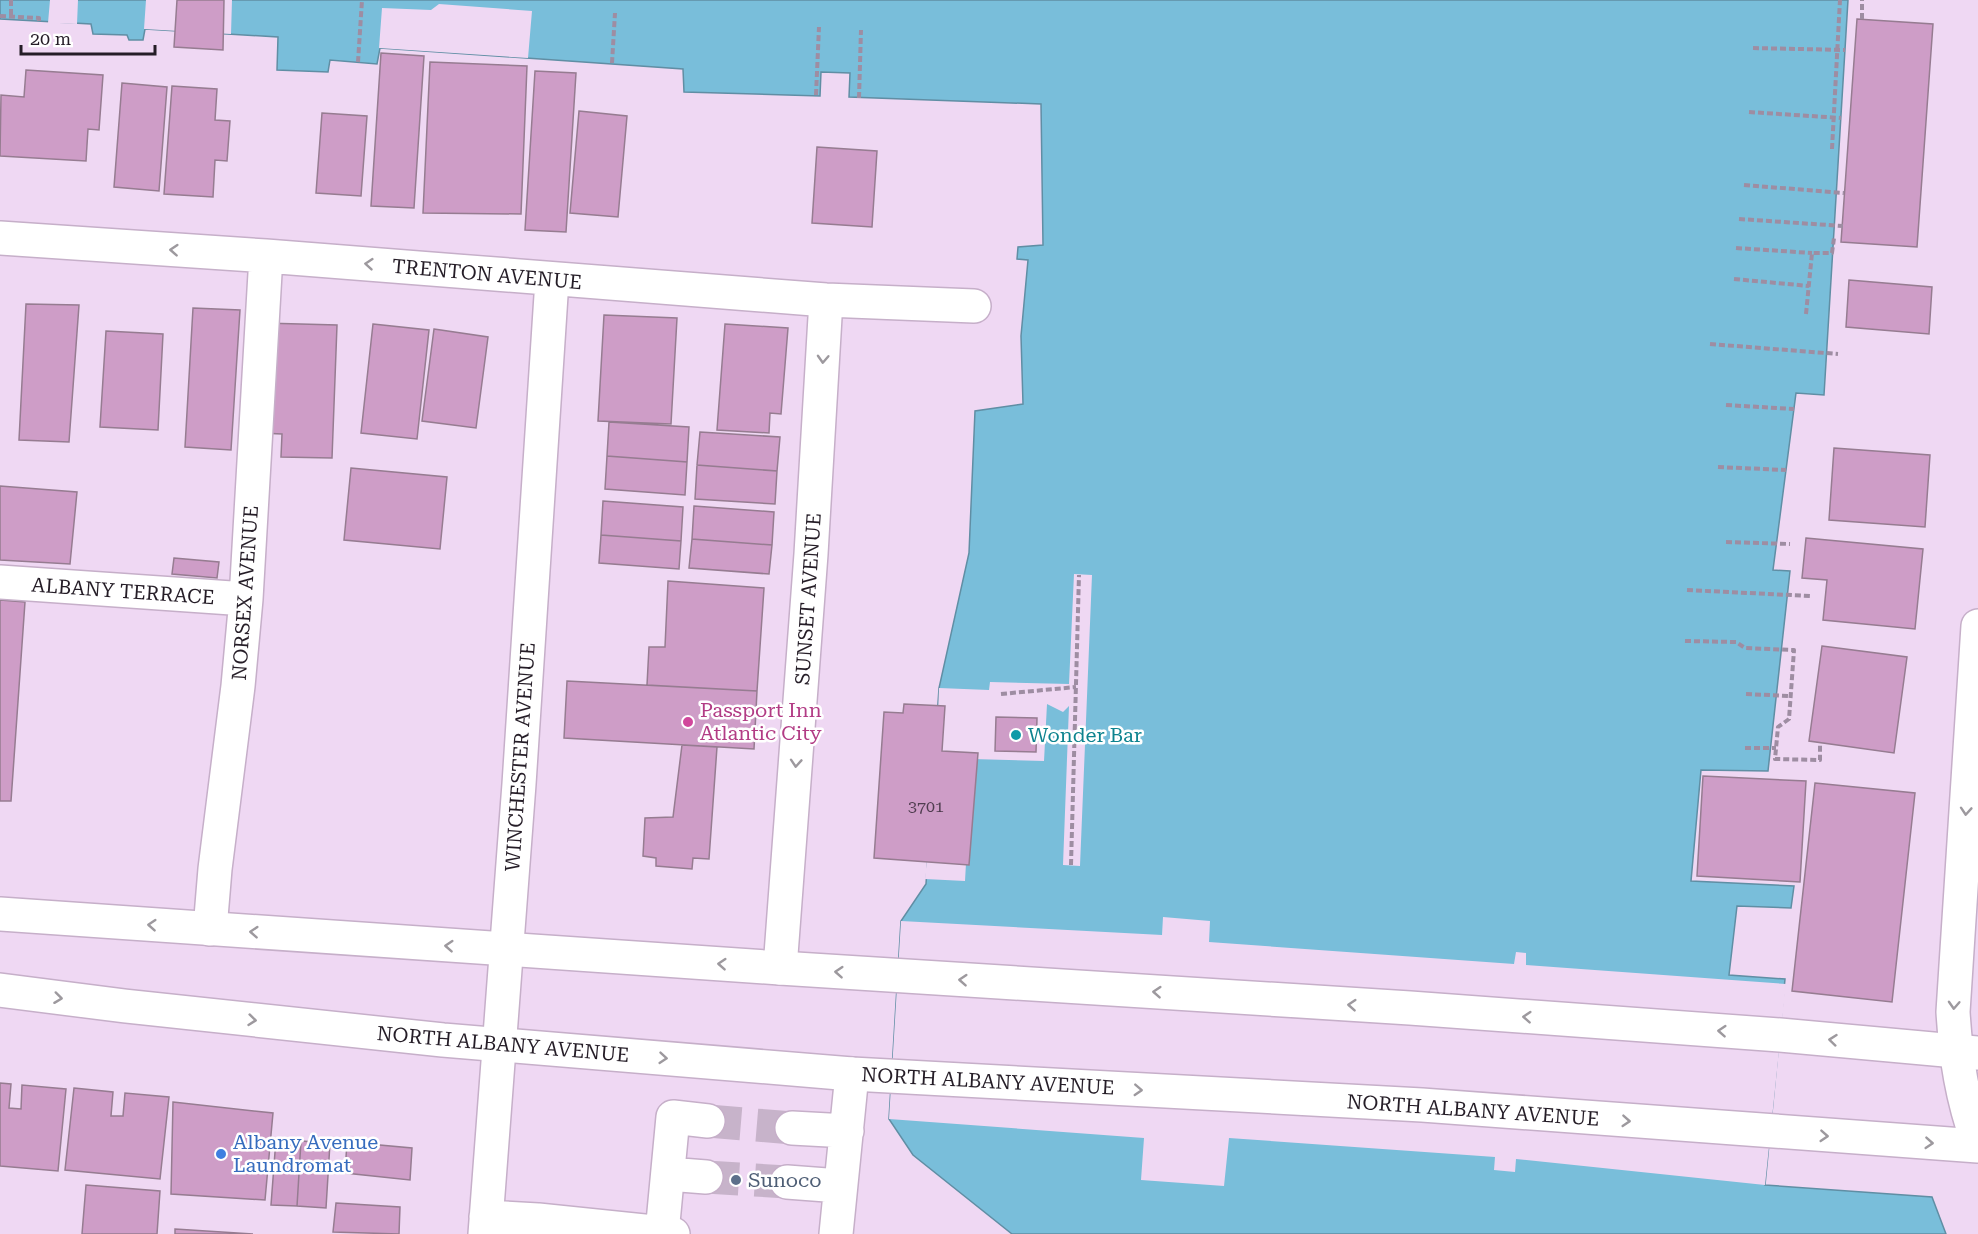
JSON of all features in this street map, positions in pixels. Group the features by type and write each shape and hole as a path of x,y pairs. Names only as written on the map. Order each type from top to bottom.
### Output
{"main road":[{"name":"TRENTON AVENUE","path":"0,238 266,256 826,300 974,306"},
{"name":"NORSEX AVENUE","path":"210,929 246,599 266,256"},
{"name":"WINCHESTER AVENUE","path":"486,1226 552,280"},
{"name":"SUNSET AVENUE","path":"780,968 811,554 826,300"},
{"name":"ALBANY TERRACE","path":"0,582 246,599"},
{"path":"1978,626 1953,1012 1967,1052 1966,1109 1978,1145"},
{"path":"0,914 507,950 1410,1008 1780,1035 1967,1052"},
{"name":"NORTH ALBANY AVENUE","path":"0,990 125,1006 500,1045 852,1074 1422,1104 1769,1132 1978,1145"},
{"path":"836,1234 852,1074"},
{"path":"486,1226 538,1220 668,1233 668,1174 673,1118 708,1121"},
{"path":"792,1128 847,1131"},
{"path":"668,1174 706,1177"},
{"path":"787,1182 840,1186"}],"path":[{"path":"11,0 11,16"},
{"path":"358,63 362,0"},
{"path":"1832,149 1840,0"},
{"path":"1862,0 1862,19"},
{"path":"612,63 615,13"},
{"path":"0,16 39,18 39,22"},
{"path":"816,95 819,27"},
{"path":"859,98 861,30"},
{"path":"1753,48 1845,50"},
{"path":"1749,112 1841,118"},
{"path":"1744,185 1844,193"},
{"path":"1739,219 1843,226"},
{"path":"1736,248 1832,253 1834,238"},
{"path":"1806,314 1812,253"},
{"path":"1734,279 1809,286"},
{"path":"1710,344 1838,354"},
{"path":"1726,405 1794,409"},
{"path":"1718,467 1786,470"},
{"path":"1726,542 1790,544"},
{"path":"1071,865 1079,575"},
{"path":"1687,590 1810,596"},
{"path":"1685,641 1736,642 1745,648 1794,650 1789,719 1778,727 1775,759 1820,760 1820,743"},
{"path":"1001,694 1076,687"},
{"path":"1746,694 1791,696"},
{"path":"1745,748 1776,748"}],"water":[{"path":"0,0 1848,0 1824,395 1796,393 1773,570 1790,571 1768,771 1701,770 1691,881 1794,886 1791,908 1737,906 1729,975 1785,979 1765,1185 1932,1197 1946,1234 1012,1234 913,1155 889,1119 901,921 926,884 939,688 969,553 975,411 1023,404 1021,336 1028,260 1017,259 1018,247 1043,245 1041,104 849,97 850,73 821,72 820,96 684,92 683,69 380,48 377,64 330,60 328,72 277,70 278,37 145,29 143,40 129,40 127,35 93,34 91,24 0,19"}],"pier":[{"path":"50,0 78,0 77,24 48,23"},
{"path":"146,0 232,0 231,34 144,29"},
{"path":"439,4 532,11 528,58 379,48 382,8 431,10"},
{"path":"1074,574 1092,575 1080,866 1063,865 1069,706 1063,712 1047,704 1044,761 972,759 965,881 925,879 936,767 939,688 989,690 990,682 1069,684"},
{"path":"1163,917 1210,921 1209,942 1514,964 1516,952 1526,953 1526,965 1786,984 1765,1185 1516,1159 1515,1172 1494,1170 1495,1157 1229,1138 1224,1186 1141,1180 1144,1138 889,1119 901,921 1162,935"}],"building":[{"path":"177,0 224,0 223,50 174,47"},
{"path":"1857,19 1933,24 1917,247 1841,242"},
{"path":"381,53 424,56 414,208 371,206"},
{"path":"430,62 527,66 521,214 423,213"},
{"path":"26,70 103,75 99,130 88,129 86,161 0,156 1,95 24,97"},
{"path":"535,71 576,73 566,232 525,230"},
{"path":"122,83 167,87 159,191 114,187"},
{"path":"172,86 217,89 215,120 230,121 227,161 215,160 213,197 164,194"},
{"path":"579,111 627,116 618,217 570,213"},
{"path":"322,113 367,116 361,196 316,193"},
{"path":"817,147 877,151 872,227 812,223"},
{"path":"1849,280 1932,287 1929,334 1846,327"},
{"path":"26,304 79,305 69,442 19,440"},
{"path":"193,308 240,310 231,450 185,447"},
{"path":"604,315 677,318 671,424 598,421"},
{"path":"263,323 337,325 332,458 281,457 282,434 260,433"},
{"path":"373,324 429,330 417,439 361,433"},
{"path":"725,324 788,328 781,414 770,413 769,433 717,430"},
{"path":"434,329 488,337 476,428 422,421"},
{"path":"106,331 163,334 158,430 100,427"},
{"path":"609,422 689,427 687,462 607,456"},
{"path":"700,432 780,437 777,471 697,465"},
{"path":"1834,448 1930,455 1925,527 1829,520"},
{"path":"607,456 687,462 685,495 605,489"},
{"path":"697,465 777,471 775,504 695,499"},
{"path":"351,468 447,477 440,549 344,540"},
{"path":"0,486 77,492 70,564 0,560"},
{"path":"603,501 683,507 681,541 601,535"},
{"path":"694,506 774,512 772,545 692,539"},
{"path":"601,535 681,541 679,569 599,563"},
{"path":"1806,538 1923,549 1915,629 1823,620 1827,580 1802,578"},
{"path":"692,539 772,545 769,574 689,568"},
{"path":"174,558 219,562 217,578 172,574"},
{"path":"668,581 764,588 757,691 647,685 649,647 665,647"},
{"path":"0,600 25,602 11,801 0,801"},
{"path":"1822,646 1907,657 1894,753 1809,741"},
{"path":"567,681 757,691 754,749 564,738"},
{"name":"Wonder Bar","path":"904,704 945,706 942,751 978,753 969,865 874,858 884,712 903,713"},
{"name":"Wonder Bar","path":"996,717 1037,718 1036,752 995,751"},
{"path":"682,745 717,747 709,859 693,858 692,869 656,866 656,858 643,856 645,818 673,817"},
{"path":"1703,776 1806,781 1800,882 1697,876"},
{"path":"1815,783 1915,793 1892,1002 1792,991"},
{"path":"0,1083 11,1084 9,1108 21,1109 22,1085 66,1089 58,1171 0,1166"},
{"path":"74,1088 113,1092 111,1116 123,1116 125,1093 169,1097 160,1179 65,1170"},
{"name":"Albany Avenue Laundromat","path":"173,1102 273,1113 265,1200 171,1194"},
{"path":"276,1139 301,1141 297,1206 271,1205"},
{"path":"301,1141 330,1143 326,1208 297,1206"},
{"path":"347,1142 412,1148 410,1180 345,1173"},
{"path":"86,1185 160,1191 157,1234 82,1234"},
{"path":"336,1203 400,1207 399,1234 333,1232"},
{"path":"175,1229 253,1234 175,1234"}],"tunnel":[{"path":"708,1121 792,1128"},
{"path":"706,1177 787,1182"}],"place":[{"name":"Passport Inn Atlantic City","path":"688,722"},
{"name":"Wonder Bar","path":"1016,735"},
{"name":"Albany Avenue Laundromat","path":"221,1154"},
{"name":"Sunoco","path":"736,1180"}]}
